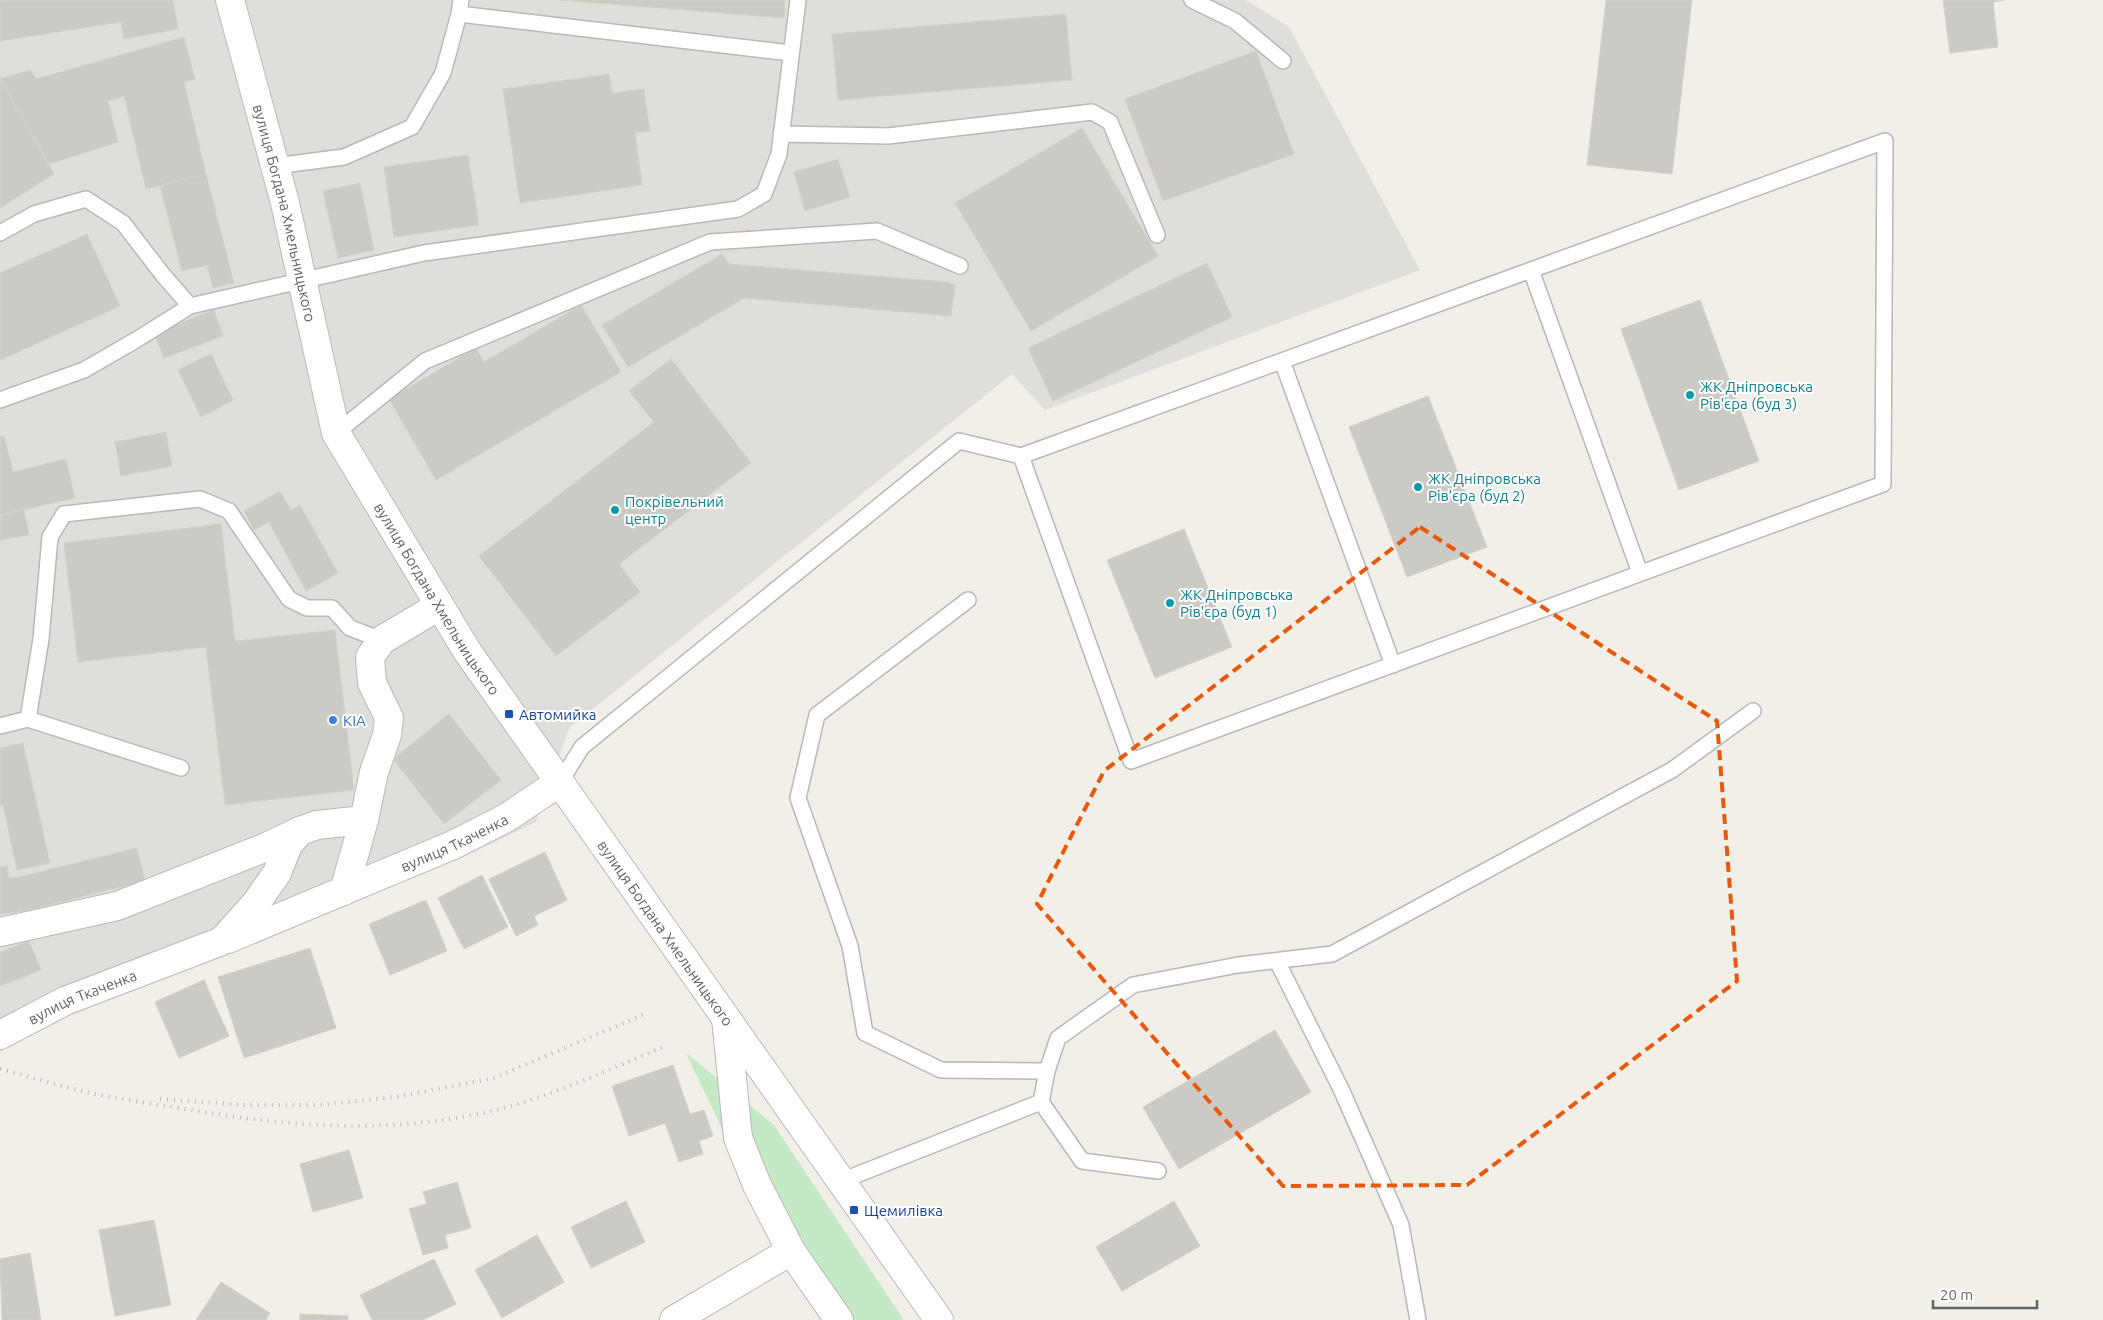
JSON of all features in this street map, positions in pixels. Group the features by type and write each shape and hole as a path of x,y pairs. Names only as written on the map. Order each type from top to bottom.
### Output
{"street":[{"name":"вулиця Богдана Хмельницького","path":"230,0 275,166 336,433 468,651 939,1320"},
{"path":"344,890 364,820 374,772 387,735 389,718 372,683 370,657 382,640 439,606"},
{"name":"вулиця Ткаченка","path":"0,1034 65,1001 222,942 462,840 506,818 560,782"},
{"path":"0,932 117,906 317,825 364,820"},
{"name":"вулиця Ткаченка","path":"222,942 256,903 277,873 288,845 300,831"},
{"path":"726,1018 738,1138 757,1185 791,1251 838,1320"},
{"path":"674,1320 791,1251"}],"lane":[{"path":"0,400 84,370 190,306 424,252 738,209 764,194 779,154 798,0"},
{"path":"1192,0 1235,21 1283,61"},
{"path":"275,166 344,157 412,127 443,73 460,7 791,53"},
{"path":"781,134 888,136 1092,112 1110,122 1156,235"},
{"path":"560,782 582,747 959,441 1021,456 1885,141 1883,484 1131,761 1021,456"},
{"path":"0,233 34,214 86,199 123,223 190,306"},
{"path":"336,433 425,361 710,242 877,231 960,266"},
{"path":"1531,270 1640,574"},
{"path":"1282,361 1393,665"},
{"path":"28,720 42,638 50,537 64,514 200,499 229,511 288,599 307,608 332,608 350,628 382,640"},
{"path":"968,600 817,715 798,798 850,946 865,1033 941,1070 1047,1071"},
{"path":"1158,1171 1082,1161 1041,1102 1047,1071 1058,1038 1133,985 1238,965 1332,954 1672,770 1753,711"},
{"path":"0,726 28,720 181,768"},
{"path":"1277,961 1341,1089 1401,1225 1418,1320"},
{"path":"841,1180 1041,1102"}],"highlighted area":[{"path":"1420,527 1717,721 1737,981 1467,1185 1283,1186 1037,904 1104,771"}],"shaded area":[{"path":"0,0 1246,0 1289,27 1420,270 1045,410 1012,374 569,728 536,822 457,860 331,911 104,998 0,1052"}],"green space":[{"path":"686,1053 774,1125 904,1320 821,1320 788,1267"}],"building":[{"path":"0,0 173,0 178,29 124,39 121,22 0,41"},
{"path":"560,0 785,0 784,18"},
{"path":"1606,0 1692,0 1672,174 1587,165"},
{"path":"1943,0 2005,0 1993,2 1998,47 1950,53"},
{"path":"1066,14 1072,80 838,100 832,34"},
{"path":"184,37 195,79 184,82 206,174 146,189 124,96 108,101 118,142 49,164 0,79 30,70 36,79"},
{"path":"1256,51 1294,154 1163,201 1125,99"},
{"path":"609,74 612,93 644,89 650,131 635,133 642,185 520,203 503,89"},
{"path":"0,79 54,174 0,208"},
{"path":"1082,128 1158,256 1031,331 955,203"},
{"path":"468,155 479,225 394,237 384,167"},
{"path":"838,159 850,197 805,211 794,172"},
{"path":"206,174 234,283 213,288 207,265 182,271 160,186"},
{"path":"360,183 374,250 338,258 323,191"},
{"path":"87,234 120,306 0,360 0,273"},
{"path":"722,254 729,264 948,282 955,285 951,316 744,298 628,367 602,325"},
{"path":"1207,263 1232,317 1053,401 1028,348"},
{"name":"ЖК Дніпровська Рів'єра (буд 3)","path":"1700,300 1759,461 1679,490 1621,329"},
{"path":"581,305 621,372 436,480 389,399 476,348 484,362"},
{"path":"214,310 223,336 164,358 154,333"},
{"path":"211,354 233,400 201,417 178,370"},
{"name":"Покрівельний центр","path":"671,359 751,463 619,564 640,592 556,656 479,556 654,422 629,391"},
{"name":"ЖК Дніпровська Рів'єра (буд 2)","path":"1428,396 1487,547 1407,577 1349,427"},
{"path":"166,432 172,466 121,476 115,442"},
{"path":"4,436 13,472 66,459 75,498 0,515 0,437"},
{"path":"280,491 291,510 300,505 338,573 306,591 269,522 254,530 244,511"},
{"path":"24,510 29,535 0,540 0,515"},
{"path":"221,524 235,641 335,630 354,790 225,805 206,647 78,662 64,543"},
{"name":"ЖК Дніпровська Рів'єра (буд 1)","path":"1184,529 1232,647 1155,678 1107,560"},
{"path":"449,714 501,780 444,824 393,759"},
{"path":"23,743 50,863 17,870 3,805 0,805 0,748"},
{"path":"137,848 145,881 25,911 0,914 0,867 7,866 9,878 19,877"},
{"path":"545,852 567,900 534,916 538,925 516,936 489,879"},
{"path":"482,875 508,927 464,949 438,898"},
{"path":"426,900 447,951 390,975 369,924"},
{"path":"29,941 41,970 0,986 0,952"},
{"path":"310,948 336,1028 244,1058 218,977"},
{"path":"204,980 229,1036 179,1058 155,1002"},
{"path":"1275,1030 1311,1092 1179,1169 1143,1107"},
{"path":"673,1065 690,1114 704,1110 713,1136 699,1141 703,1154 679,1162 665,1123 629,1136 612,1086"},
{"path":"349,1150 363,1198 313,1212 300,1164"},
{"path":"457,1182 471,1228 445,1235 448,1248 423,1255 409,1209 427,1204 423,1192"},
{"path":"626,1201 645,1242 591,1268 571,1227"},
{"path":"1174,1201 1200,1246 1122,1291 1096,1247"},
{"path":"154,1220 171,1305 115,1316 99,1230"},
{"path":"537,1235 564,1282 502,1318 475,1270"},
{"path":"30,1253 41,1320 2,1320 0,1259"},
{"path":"434,1259 456,1304 423,1320 372,1320 360,1295"},
{"path":"221,1282 270,1313 266,1320 196,1320"},
{"path":"300,1314 348,1316 348,1320 300,1320"}],"railway":[{"path":"160,1099 243,1105 319,1105 396,1097 494,1078 645,1014"},
{"path":"0,1069 95,1094 134,1101 250,1119 288,1123 363,1126 439,1120 502,1108 550,1093 666,1046"}],"place":[{"name":"ЖК Дніпровська Рів'єра (буд 3)","path":"1690,395"},
{"name":"ЖК Дніпровська Рів'єра (буд 2)","path":"1418,487"},
{"name":"Покрівельний центр","path":"615,510"},
{"name":"ЖК Дніпровська Рів'єра (буд 1)","path":"1170,603"},
{"name":"Автомийка","path":"509,714"},
{"name":"KIA","path":"333,720"},
{"name":"Щемилівка","path":"854,1210"}]}
